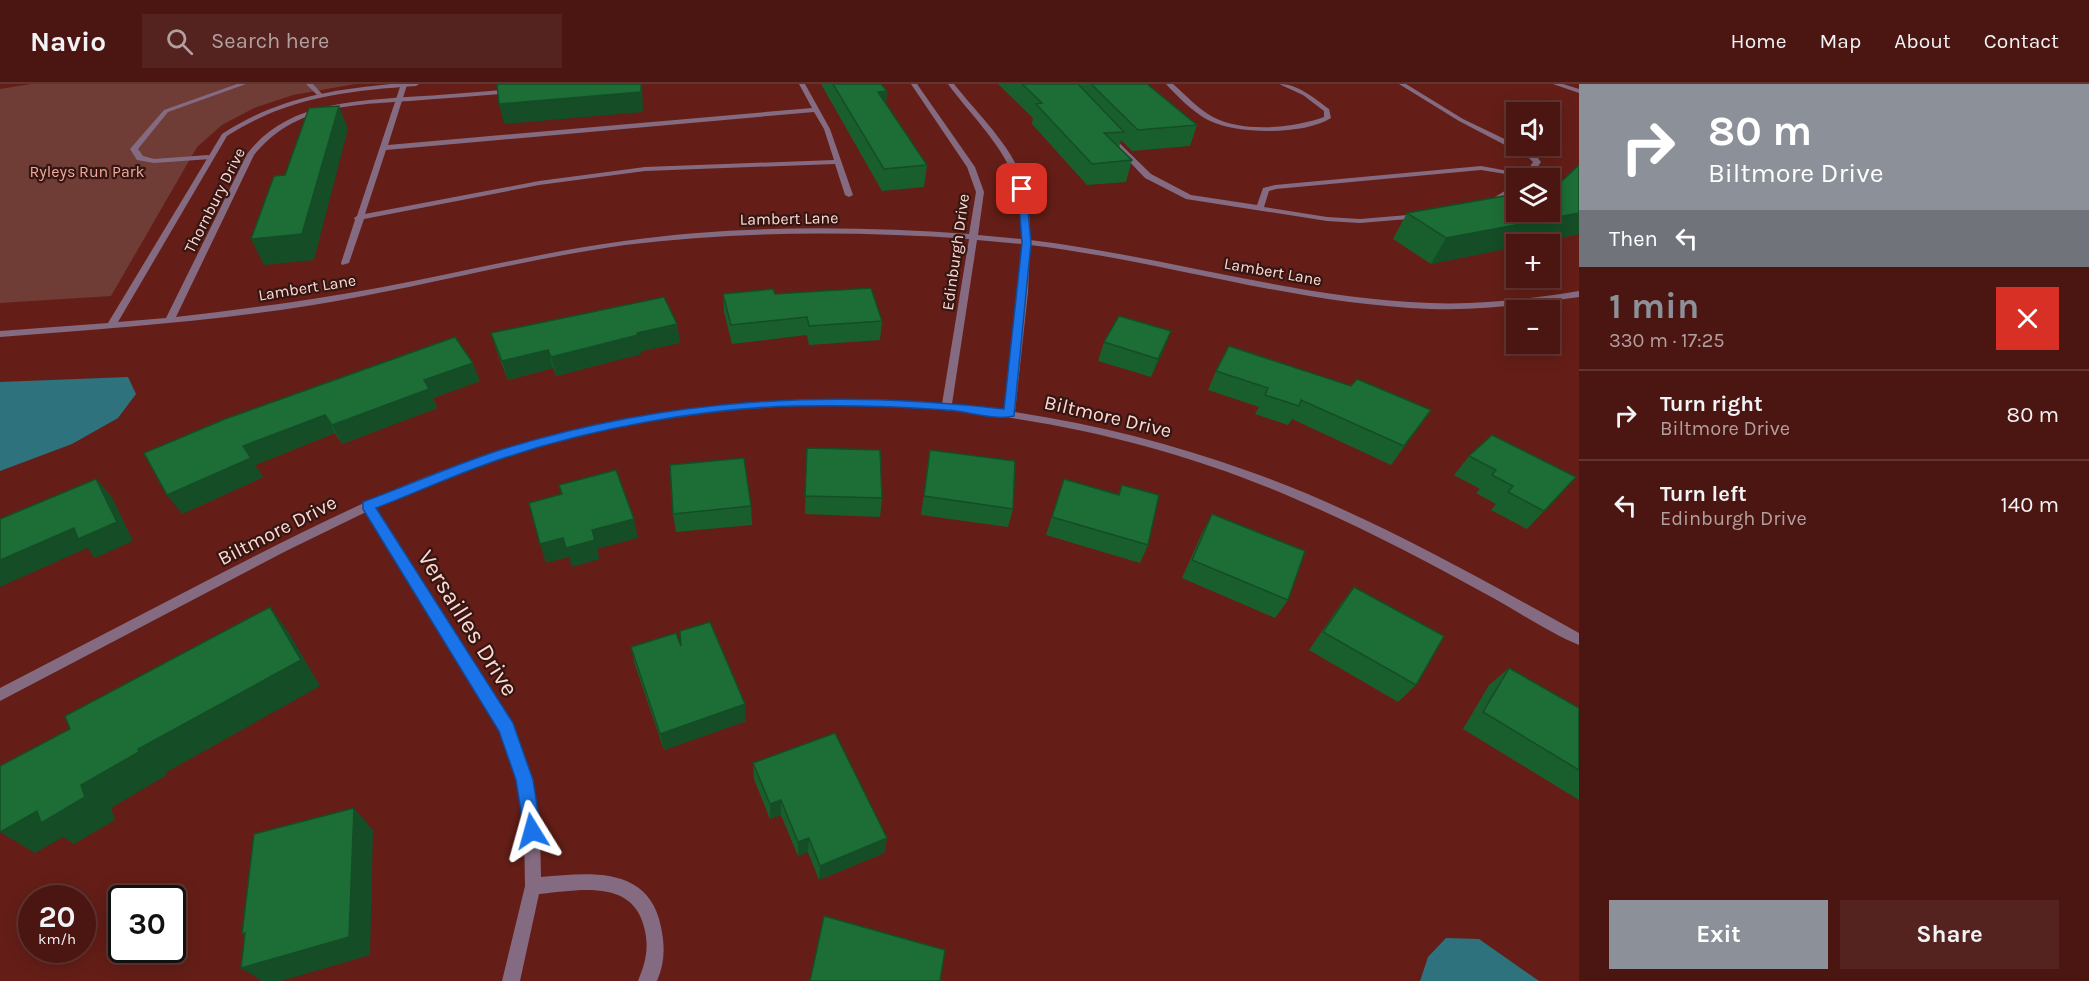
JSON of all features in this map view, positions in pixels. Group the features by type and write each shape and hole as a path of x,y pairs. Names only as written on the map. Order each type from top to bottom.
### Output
{"street":[{"path":"208,158 154,161 140,159 134,149 158,117 166,111 243,84"},
{"path":"309,84 319,94"},
{"name":"Thornbury Drive","path":"111,326 208,158 224,135 252,116 319,94 416,84"},
{"path":"802,84 827,129 849,195"},
{"name":"Edinburgh Drive","path":"914,84 977,178 980,192 975,237 947,406"},
{"path":"951,84 1017,175 1022,189 1027,243 1010,413"},
{"path":"1170,84 1207,116 1234,127 1311,124 1328,118 1327,110 1305,94 1282,84"},
{"path":"1402,84 1461,120 1531,155 1537,162 1533,168"},
{"path":"1556,84 1579,91"},
{"path":"345,263 358,218 404,85"},
{"name":"Thornbury Drive","path":"169,321 251,154 262,138 278,126 319,109 524,90"},
{"path":"383,148 816,110"},
{"path":"1098,124 1148,176 1162,185 1205,200 1327,219 1360,221 1426,215"},
{"path":"358,218 539,183 645,169 837,162"},
{"path":"1260,208 1266,190 1275,187 1481,168 1506,174"},
{"path":"1480,206 1506,196"},
{"name":"Lambert Lane","path":"0,334 169,321 352,296 507,262 627,242 740,234 898,232 975,237 1100,253 1310,294 1430,306 1491,305 1579,294"},
{"name":"Biltmore Drive","path":"0,695 296,540 368,506 502,454 573,434 639,420 766,403 825,402 947,406 1010,413 1159,447 1243,474 1393,538 1579,639"},
{"name":"Versailles Drive","path":"368,506 507,728 525,780 532,831 533,886 511,981"},
{"path":"533,886 608,882 633,893 649,910 656,940 652,975 647,981"}],"green space":[{"name":"Ryleys Run Park","path":"31,84 355,84 293,95 254,108 222,125 197,147 111,296 0,303 0,89"}],"water":[{"path":"128,377 136,394 118,418 72,444 0,471 0,382"},
{"path":"1446,938 1479,939 1539,981 1420,981 1428,957"}],"building":[{"path":"497,84 641,84 641,92 499,104"},
{"path":"833,84 881,84 887,91 878,92 927,165 884,169"},
{"path":"1022,84 1078,84 1124,132 1104,133 1132,160 1092,164 1036,104 1042,103"},
{"path":"1091,84 1147,84 1197,125 1138,130"},
{"path":"339,106 302,234 251,239 274,176 285,175 309,108"},
{"path":"1579,165 1579,213 1560,217 1560,183"},
{"path":"1506,196 1506,222 1531,222 1446,238 1407,213"},
{"path":"871,288 882,321 809,326 807,317 731,325 723,294 773,289 775,294"},
{"path":"664,297 677,324 551,357 548,350 502,361 491,333"},
{"path":"1119,316 1171,331 1158,359 1104,342"},
{"path":"455,337 473,363 424,380 429,389 332,425 325,415 243,446 251,458 167,495 144,453 225,419"},
{"path":"1229,346 1351,386 1357,379 1431,410 1404,446 1301,400 1299,406 1265,395 1268,388 1216,371"},
{"path":"1492,435 1576,477 1544,511 1508,492 1513,486 1492,475 1496,470 1469,456"},
{"path":"807,448 880,450 882,498 805,496"},
{"path":"930,450 1015,461 1013,509 924,496"},
{"path":"744,458 751,506 673,514 670,465"},
{"path":"616,470 634,519 592,530 595,540 566,548 563,538 540,544 529,503 562,494 559,485"},
{"path":"96,479 117,522 78,539 74,528 0,560 0,519"},
{"path":"1064,479 1119,495 1122,485 1159,495 1148,545 1052,517"},
{"path":"1212,514 1305,551 1288,600 1192,560"},
{"path":"1354,587 1444,636 1416,685 1323,632"},
{"path":"270,607 301,660 138,749 139,752 81,785 85,797 41,823 37,811 0,832 0,766 70,729 65,716"},
{"path":"710,622 745,704 660,734 631,647 676,633 681,646 680,631"},
{"path":"1509,668 1579,708 1579,770 1483,712"},
{"path":"835,733 887,838 820,866 809,838 798,842 781,800 770,804 753,763"},
{"path":"354,808 349,937 241,968 245,933 242,934 254,834"},
{"path":"824,916 945,950 940,981 810,981"}],"route":[{"path":"532,831 525,780 507,728 368,506 430,480 502,454 573,434 639,420 707,410 766,403 825,402 947,406 1010,413 1027,243 1022,189"}]}
